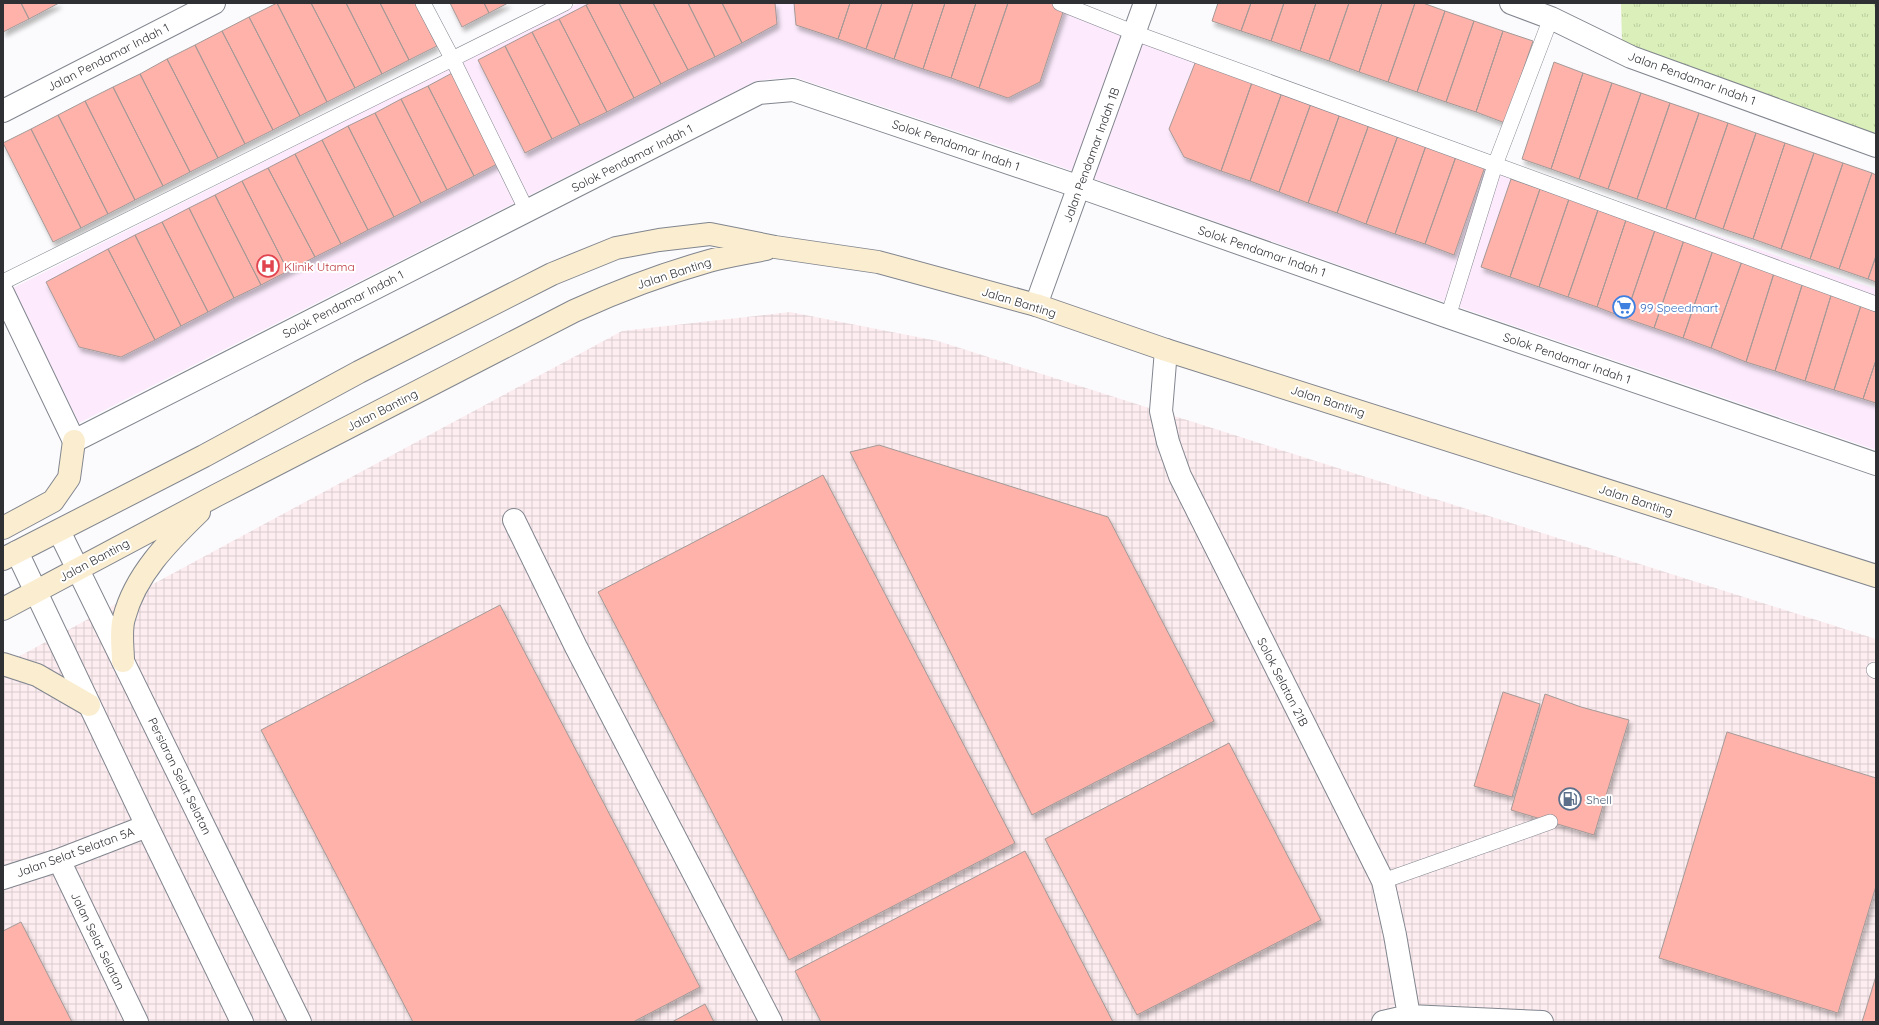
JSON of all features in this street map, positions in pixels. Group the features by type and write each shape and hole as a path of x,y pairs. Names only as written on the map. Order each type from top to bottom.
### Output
{"main road":[{"name":"Jalan Banting","path":"10,556 204,456 359,372 552,274 616,248 673,238 710,234 775,247 878,262 1036,305 1166,350 1876,576"},
{"name":"Jalan Banting","path":"3,609 217,495 593,302 668,274 703,263 775,247"},
{"path":"3,528 53,502 69,478 74,441"},
{"path":"123,661 123,619 138,582 167,543 217,495"},
{"path":"3,664 37,675 89,705"}],"street":[{"name":"Jalan Pendamar Indah 1","path":"3,111 214,3"},
{"name":"Jalan Pendamar Indah 1B","path":"1036,305 1080,187 1145,3"},
{"name":"Jalan Pendamar Indah 1","path":"1510,3 1555,10 1631,57 1876,146"},
{"name":"Solok Pendamar Indah 1","path":"74,441 759,93 793,90 1080,187 1448,317 1876,464"},
{"path":"3,293 74,441"},
{"name":"Solok Selatan 21B","path":"1166,350 1161,411 1168,442 1180,476 1383,881 1395,935 1409,1016"},
{"path":"514,520 576,647 771,1022"},
{"name":"Persiaran Selat Selatan","path":"59,531 300,1022"},
{"path":"10,556 36,591 89,705 242,1022"},
{"name":"Jalan Selat Selatan 5A","path":"3,878 59,860 147,826"},
{"name":"Jalan Selat Selatan","path":"59,860 137,1022"},
{"path":"1383,1022 1409,1016 1542,1022"}],"lane":[{"path":"423,3 453,60 527,211"},
{"path":"3,282 453,60 565,3"},
{"path":"1060,3 1135,33 1876,304"},
{"path":"1448,317 1495,165 1555,10"},
{"path":"1383,881 1550,822"}],"shaded area":[{"path":"579,3 1043,3 1122,35 1876,289 1876,450 1424,295 1030,156 794,77 756,81 79,423 13,288"},
{"path":"790,312 938,341 1876,639 1876,1022 3,1022 3,665 622,331"}],"green space":[{"path":"1621,3 1876,3 1876,135 1622,43"}],"building":[{"path":"3,3 21,3 29,19 3,32"},
{"path":"21,3 59,3 29,19"},
{"path":"277,3 327,102 300,116 249,17"},
{"path":"277,3 311,3 355,88 327,102"},
{"path":"311,3 346,3 382,74 355,88"},
{"path":"346,3 380,3 409,60 382,74"},
{"path":"380,3 415,3 437,46 409,60"},
{"path":"450,3 484,3 489,13 462,27"},
{"path":"484,3 508,3 489,13"},
{"path":"590,3 619,3 661,84 634,98 586,5"},
{"path":"619,3 653,3 688,70 661,84"},
{"path":"653,3 688,3 715,57 688,70"},
{"path":"688,3 722,3 742,43 715,57"},
{"path":"722,3 775,3 777,24 742,43"},
{"path":"794,3 850,3 838,39 796,25"},
{"path":"850,3 882,3 866,49 838,39"},
{"path":"882,3 913,3 894,59 866,49"},
{"path":"913,3 945,3 923,69 894,59"},
{"path":"945,3 976,3 951,78 923,69"},
{"path":"976,3 1008,3 979,88 951,78"},
{"path":"1008,3 1056,3 1065,6 1040,82 1008,98 979,88"},
{"path":"1218,3 1251,3 1241,31 1212,21"},
{"path":"1251,3 1284,3 1271,41 1241,31"},
{"path":"1284,3 1316,3 1300,51 1271,41"},
{"path":"1316,3 1349,3 1329,61 1300,51"},
{"path":"1349,3 1382,3 1359,72 1329,61"},
{"path":"1382,3 1415,3 1388,82 1359,72"},
{"path":"1415,3 1423,3 1445,11 1417,92 1388,82"},
{"path":"586,5 634,98 607,112 559,19"},
{"path":"1445,11 1474,21 1446,102 1417,92"},
{"path":"249,17 300,116 273,130 222,31"},
{"path":"559,19 607,112 580,125 532,32"},
{"path":"1474,21 1503,31 1476,112 1446,102"},
{"path":"222,31 273,130 245,144 195,45"},
{"path":"1503,31 1533,41 1505,123 1476,112"},
{"path":"532,32 580,125 552,139 505,46"},
{"path":"195,45 245,144 218,158 167,59"},
{"path":"505,46 552,139 525,153 478,60"},
{"path":"1199,53 1255,74 1221,171 1184,157 1169,129"},
{"path":"167,59 218,158 190,172 140,74"},
{"path":"1554,62 1583,73 1551,169 1522,159"},
{"path":"454,72 501,162 474,176 428,86"},
{"path":"1583,73 1612,83 1579,179 1551,169"},
{"path":"140,74 190,172 163,186 113,87"},
{"path":"1255,74 1285,84 1250,181 1221,171"},
{"path":"1612,83 1641,93 1608,189 1579,179"},
{"path":"1285,84 1314,95 1279,192 1250,181"},
{"path":"428,86 474,176 447,190 401,99"},
{"path":"113,87 163,186 135,200 85,101"},
{"path":"1641,93 1670,103 1637,199 1608,189"},
{"path":"1314,95 1343,105 1308,203 1279,192"},
{"path":"401,99 447,190 421,203 375,113"},
{"path":"85,101 135,200 108,214 58,115"},
{"path":"1670,103 1699,113 1666,209 1637,199"},
{"path":"1343,105 1372,116 1337,213 1308,203"},
{"path":"375,113 421,203 394,217 348,126"},
{"path":"1699,113 1728,123 1695,219 1666,209"},
{"path":"58,115 108,214 81,228 31,129"},
{"path":"1372,116 1401,127 1366,224 1337,213"},
{"path":"1728,123 1756,133 1723,229 1695,219"},
{"path":"348,126 394,217 368,230 322,140"},
{"path":"1401,127 1429,137 1395,234 1366,224"},
{"path":"31,129 81,228 53,242 3,143"},
{"path":"1756,133 1785,143 1753,239 1723,229"},
{"path":"1429,137 1459,148 1425,244 1395,234"},
{"path":"322,140 368,230 341,244 295,154"},
{"path":"1785,143 1814,153 1781,249 1753,239"},
{"path":"1459,148 1488,158 1454,255 1425,244"},
{"path":"1814,153 1843,163 1810,259 1781,249"},
{"path":"295,154 341,244 315,257 268,168"},
{"path":"1843,163 1872,173 1839,269 1810,259"},
{"path":"268,168 315,257 288,271 242,181"},
{"path":"1872,173 1876,175 1876,256 1868,279 1839,269"},
{"path":"1511,179 1540,189 1510,277 1481,267"},
{"path":"242,181 288,271 261,285 215,195"},
{"path":"1540,189 1569,199 1539,287 1510,277"},
{"path":"215,195 261,285 234,298 189,208"},
{"path":"1569,199 1598,210 1568,297 1539,287"},
{"path":"189,208 234,298 208,312 162,222"},
{"path":"1598,210 1626,220 1597,307 1568,297"},
{"path":"1626,220 1655,230 1625,318 1597,307"},
{"path":"162,222 208,312 181,326 135,235"},
{"path":"1655,230 1684,240 1654,328 1625,318"},
{"path":"135,235 181,326 155,340 108,249"},
{"path":"1684,240 1713,250 1683,338 1654,328"},
{"path":"108,249 155,340 121,357 79,347 46,282"},
{"path":"1713,250 1742,261 1711,348 1683,338"},
{"path":"1876,256 1876,282 1868,279"},
{"path":"1742,261 1775,270 1746,362 1711,348"},
{"path":"1775,270 1804,279 1775,371 1746,362"},
{"path":"1804,279 1833,289 1805,381 1775,371"},
{"path":"1833,289 1863,299 1834,390 1805,381"},
{"path":"1863,299 1876,303 1876,360 1863,399 1834,390"},
{"path":"1876,360 1876,403 1863,399"},
{"path":"879,445 1108,517 1214,721 1032,815 850,452"},
{"path":"823,475 1015,843 789,960 598,592"},
{"path":"500,605 700,987 633,1022 413,1022 261,730"},
{"path":"1503,692 1540,704 1512,797 1474,786"},
{"path":"1545,694 1581,707 1629,720 1594,835 1511,810"},
{"path":"1727,732 1876,778 1876,886 1838,1013 1659,958"},
{"path":"1229,743 1321,920 1137,1015 1045,839"},
{"path":"1025,851 1113,1022 821,1022 795,971"},
{"path":"21,922 72,1022 3,1022 3,931"},
{"path":"1876,976 1876,1022 1862,1022"},
{"path":"705,1004 714,1022 672,1022"}],"place":[{"name":"Klinik Utama","path":"268,266"},
{"name":"99 Speedmart","path":"1624,307"},
{"name":"Shell","path":"1570,799"}]}
